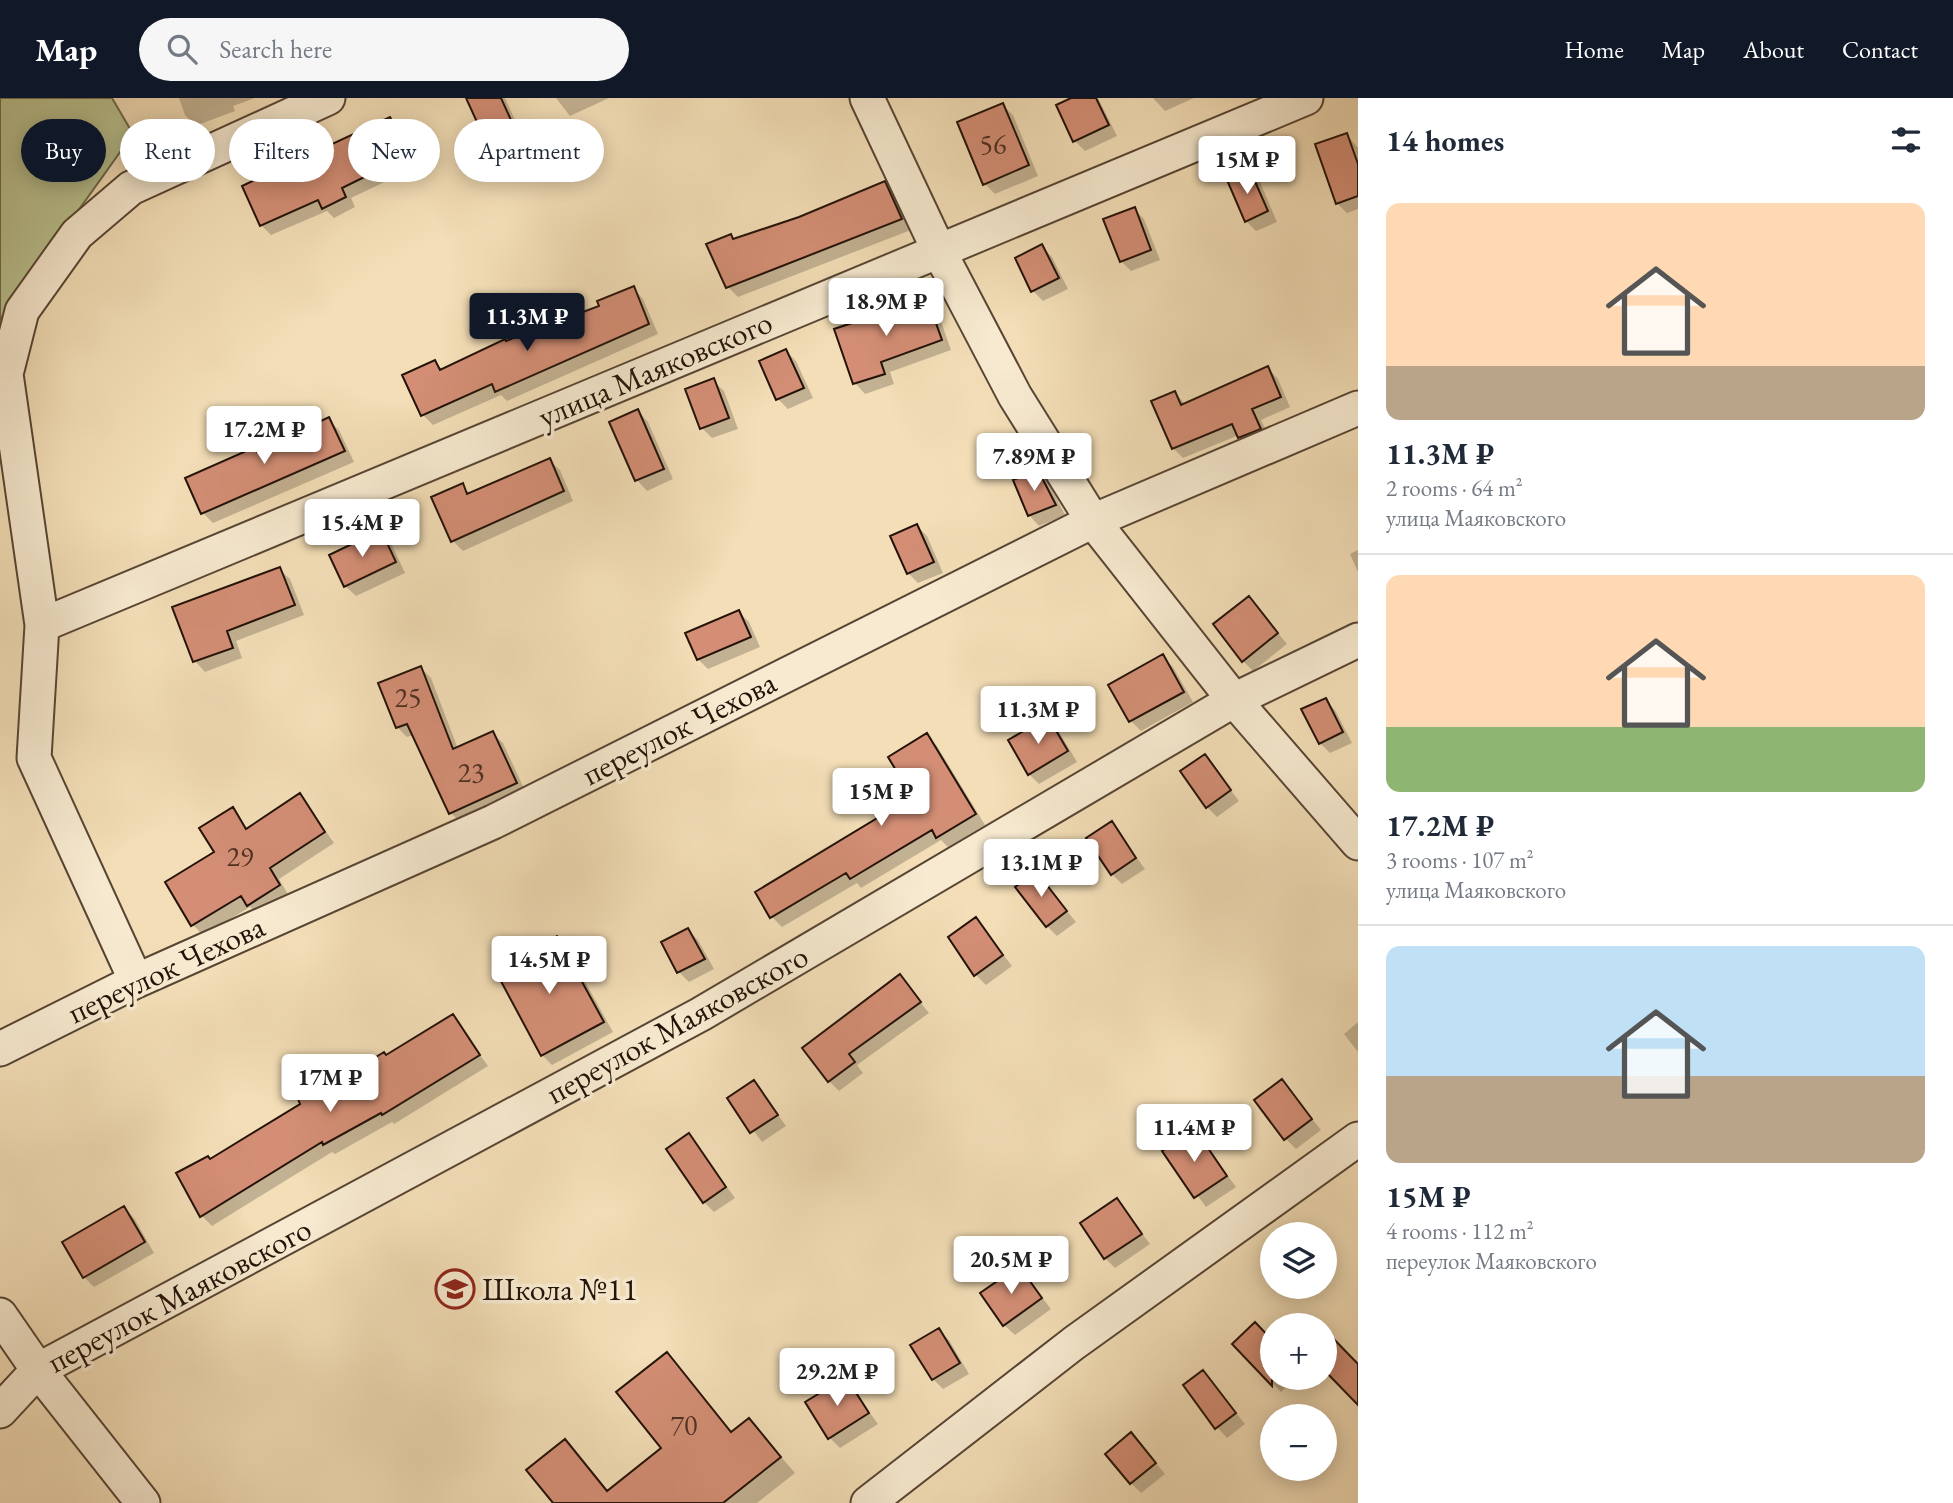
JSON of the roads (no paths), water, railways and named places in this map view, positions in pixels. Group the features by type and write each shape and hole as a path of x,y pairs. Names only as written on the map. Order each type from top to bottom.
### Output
{"street":[{"path":"136,981 34,758 41,625 6,374 22,311 77,234 131,188 328,98"},
{"path":"867,98 939,251 1014,396 1093,521 1234,700 1358,843"},
{"name":"улица Маяковского","path":"41,625 1306,98"},
{"name":"переулок Чехова","path":"0,1049 136,981 493,822 1093,521 1358,408"},
{"name":"переулок Маяковского","path":"0,1410 38,1370 701,1014 1234,700 1358,640"},
{"path":"868,1503 1074,1343 1358,1139"},
{"path":"0,1315 38,1370 143,1503"}],"place":[{"name":"Школа №11","path":"455,1289"}]}
